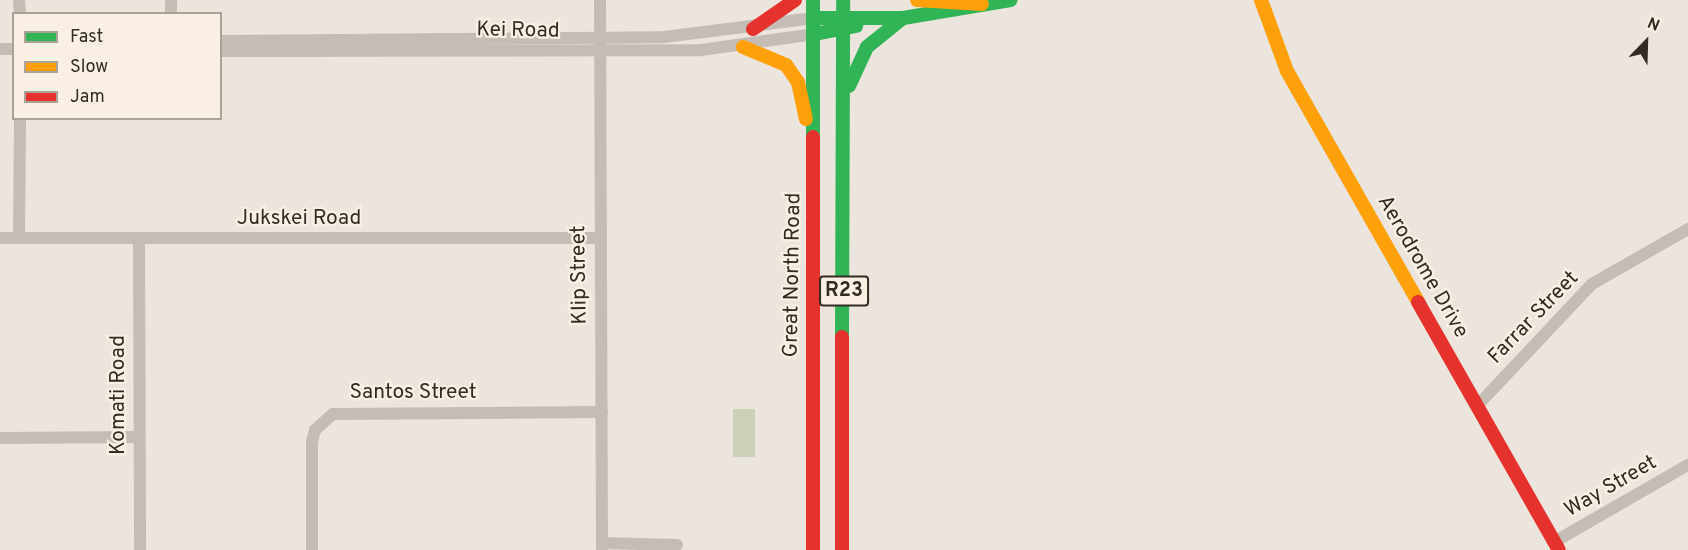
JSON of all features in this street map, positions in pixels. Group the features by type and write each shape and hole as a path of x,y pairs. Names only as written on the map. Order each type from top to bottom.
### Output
{"main road":[{"path":"753,29 795,0"},
{"name":"Great North Road","path":"813,0 816,172 813,550"},
{"name":"R23","path":"842,550 843,0"},
{"path":"917,0 982,4"},
{"path":"814,18 842,17 872,20 903,18 1010,0"},
{"name":"Aerodrome Drive","path":"1261,0 1287,71 1557,546"},
{"path":"844,98 867,47 903,18"},
{"path":"815,34 843,31 872,20"},
{"path":"743,47 774,57 798,82 816,172"}],"street":[{"name":"Klip Street","path":"600,0 598,238 602,546"},
{"name":"Kei Road","path":"222,51 600,44 753,29 814,18"},
{"name":"Kei Road","path":"222,41 743,47 815,34"},
{"path":"19,237 20,120"},
{"name":"Farrar Street","path":"1477,406 1592,284 1688,229"},
{"name":"Jukskei Road","path":"0,237 598,238"},
{"name":"Komati Road","path":"139,239 140,550"},
{"name":"Santos Street","path":"312,550 312,442 315,430 333,414 602,412"},
{"path":"0,438 138,437"},
{"name":"Way Street","path":"1557,546 1688,465"},
{"path":"602,546 677,545"}],"green space":[{"path":"733,409 755,409 755,457 733,457"}],"traffic: fast":[{"path":"813,0 813,137"},
{"path":"842,337 843,0"},
{"path":"814,18 903,18 1010,0"},
{"path":"849,86 867,47 903,18"},
{"path":"815,34 856,26"}],"traffic: slow":[{"path":"917,0 982,4"},
{"path":"1261,0 1287,71 1418,302"},
{"path":"743,47 786,65 798,82 806,119"}],"traffic: jam":[{"path":"753,29 795,0"},
{"path":"813,137 813,550"},
{"path":"1418,302 1559,550"},
{"path":"842,337 842,550"}]}
